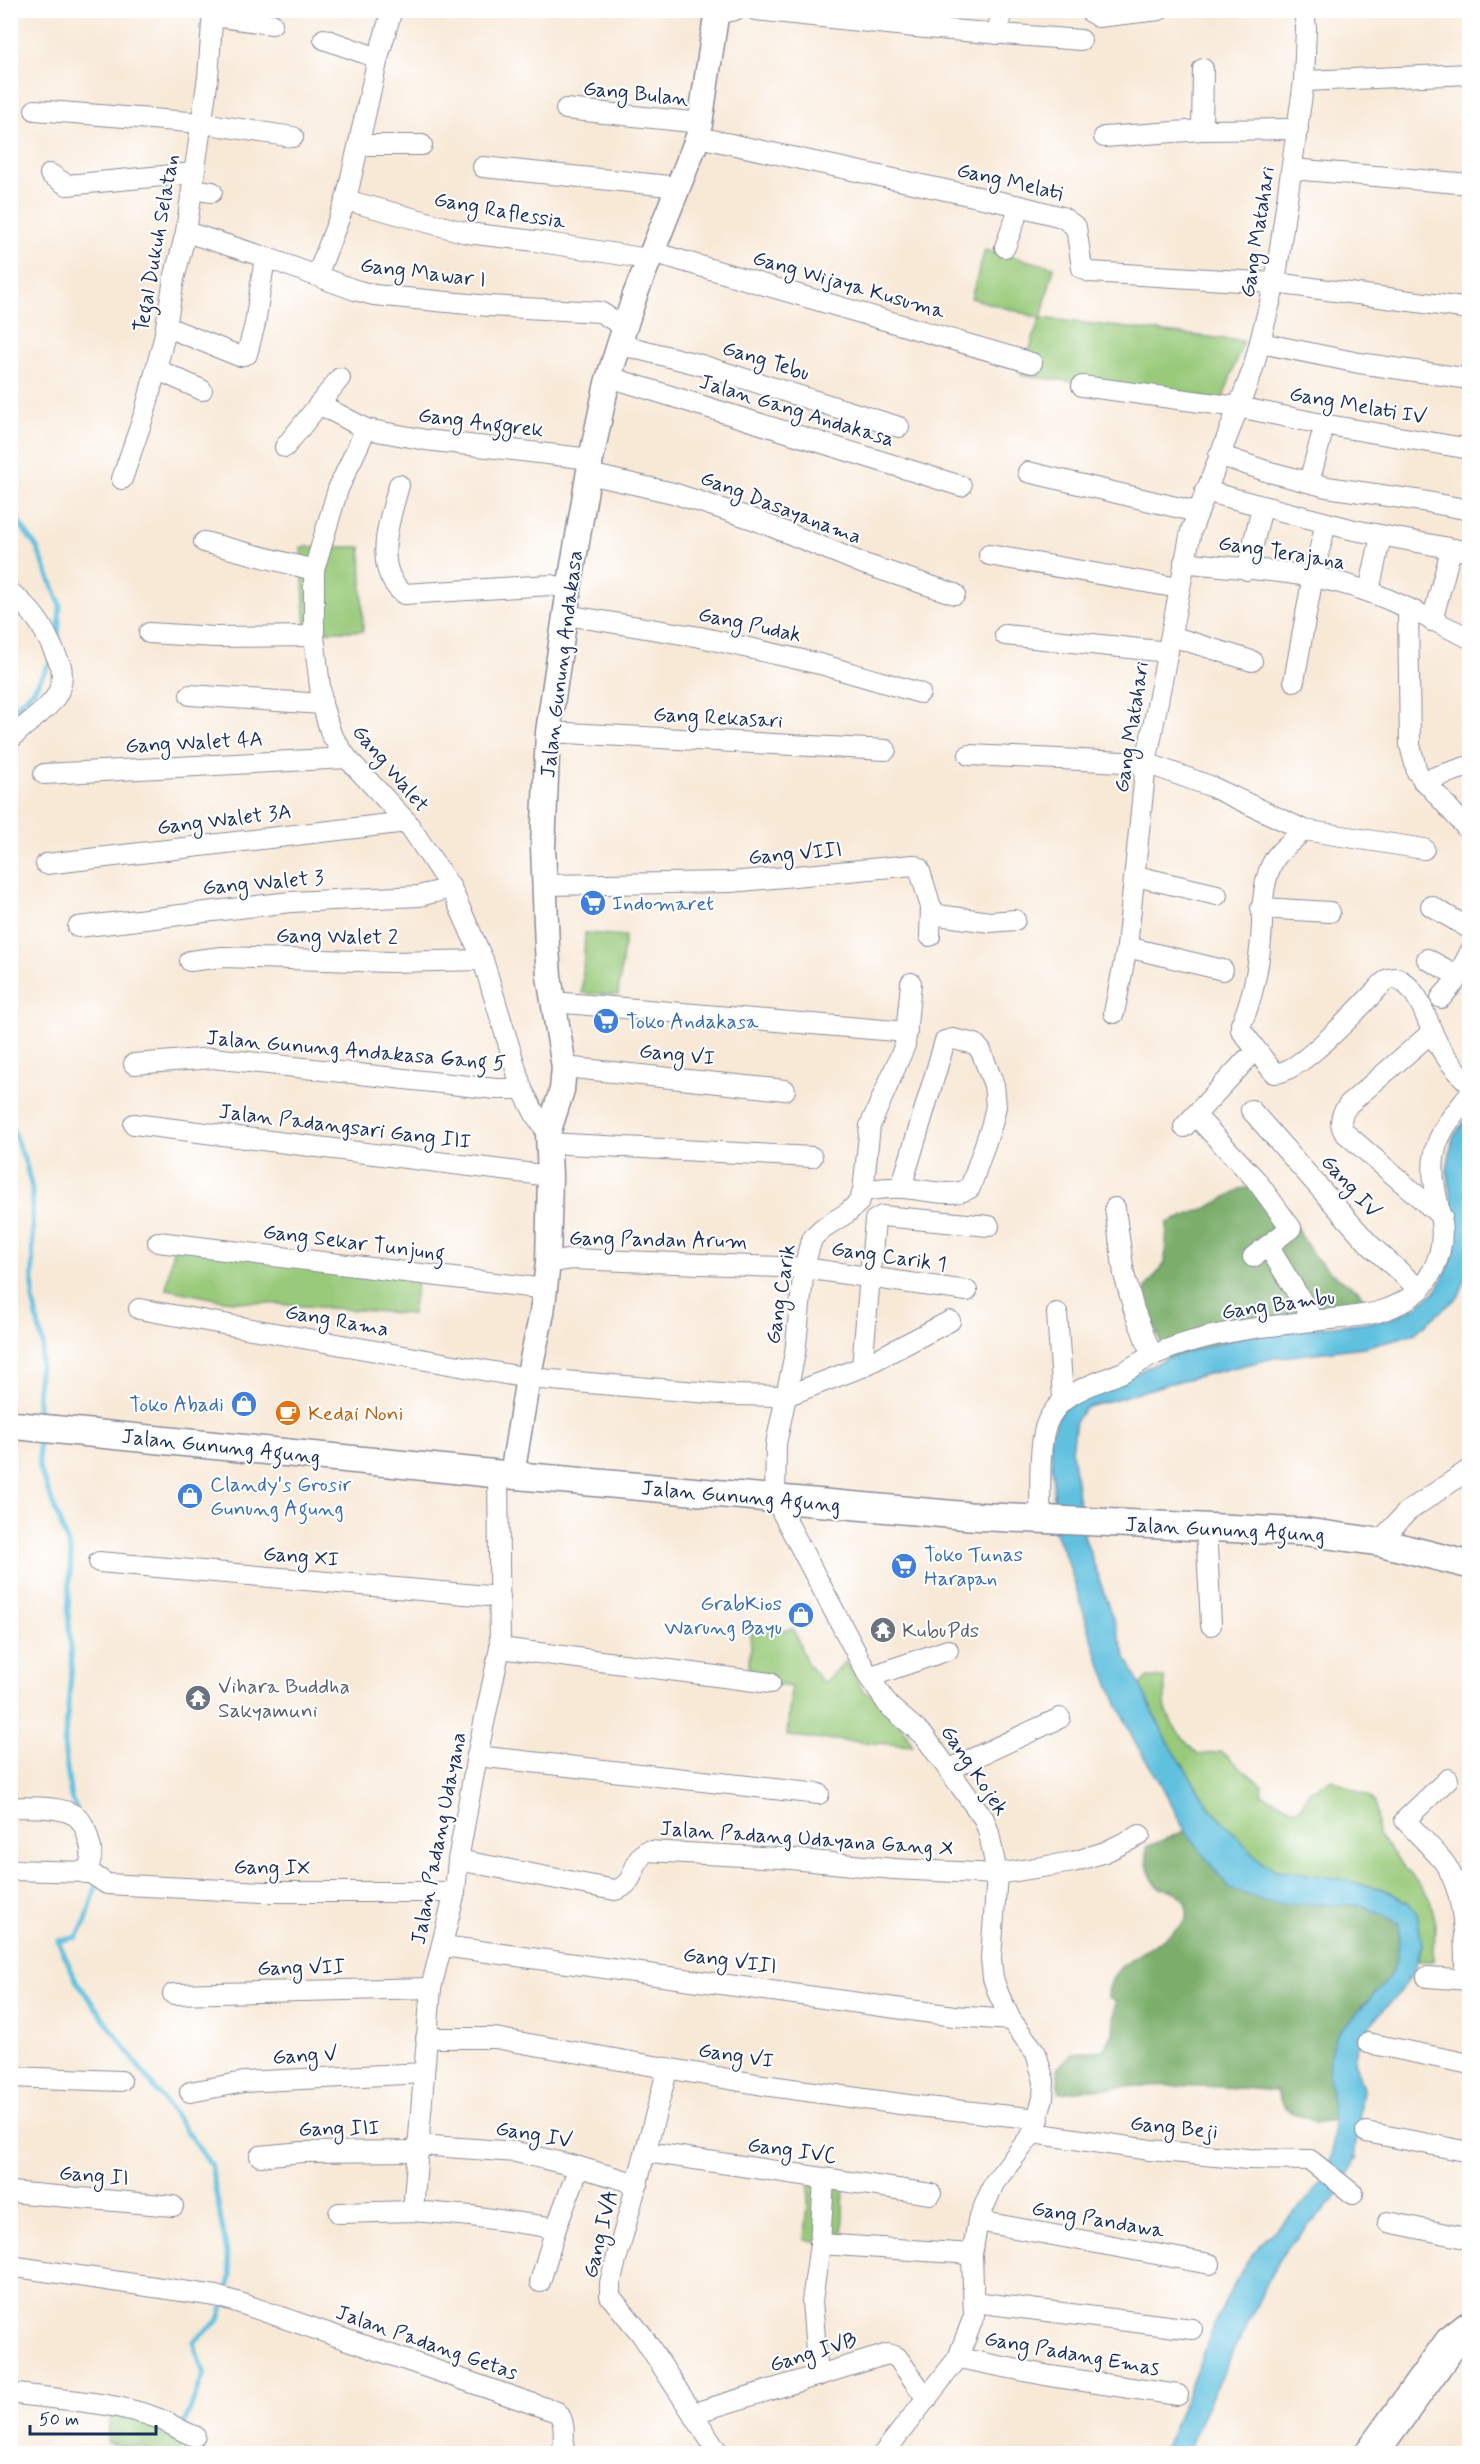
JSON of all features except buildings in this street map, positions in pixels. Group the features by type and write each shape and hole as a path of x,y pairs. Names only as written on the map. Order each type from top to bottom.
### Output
{"highway":[{"path":"1371,2454 1451,2343 1470,2328"}],"main road":[{"name":"Jalan Gunung Agung","path":"10,1425 505,1475 775,1499 1042,1520 1307,1532 1379,1542 1470,1565"}],"street":[{"path":"317,276 346,200 378,58 392,10"},
{"path":"756,10 1081,40"},
{"path":"997,34 1002,10"},
{"path":"1088,10 1098,17 1159,10"},
{"name":"Gang Matahari","path":"1114,1013 1127,947 1146,763 1184,562 1197,512 1261,343 1275,283 1304,81 1306,28 1304,10"},
{"name":"Jalan Gunung Andakasa","path":"505,1475 542,1313 548,1263 550,1176 548,1138 562,1090 564,1067 548,967 543,847 548,732 569,589 590,466 613,381 621,335 699,130 723,12"},
{"path":"213,13 272,24"},
{"name":"Tegal Dukuh Selatan","path":"122,479 145,412 167,327 174,279 186,232 202,123 213,13"},
{"path":"324,39 378,58"},
{"path":"1202,130 1203,69"},
{"path":"1304,81 1470,74"},
{"path":"35,110 202,123 293,137"},
{"name":"Gang Bulan","path":"566,110 699,130"},
{"path":"1104,137 1202,130 1298,129"},
{"name":"Gang Melati","path":"699,130 1062,217 1072,223 1078,231 1082,268 1086,270 1104,274 1275,283"},
{"path":"360,145 422,145"},
{"path":"483,167 679,186"},
{"path":"1292,169 1470,184"},
{"path":"50,174 67,185 193,181 213,192"},
{"name":"Gang Raflessia","path":"346,200 467,234 650,255"},
{"path":"1005,247 1020,206"},
{"name":"Gang Mawar I","path":"186,232 265,256 374,295 489,306 600,312 621,335"},
{"name":"Gang Wijaya Kusuma","path":"650,255 1032,363"},
{"path":"167,327 239,356 247,354 255,324 265,256"},
{"path":"1275,283 1470,309"},
{"name":"Gang Tebu","path":"621,335 701,365 899,427"},
{"path":"1261,343 1359,363 1470,379"},
{"path":"156,369 202,390"},
{"path":"285,447 340,378"},
{"name":"Jalan Gang Andakasa","path":"613,381 961,486"},
{"name":"Gang Melati IV","path":"1082,386 1238,407 1470,449"},
{"name":"Gang Anggrek","path":"319,404 366,429 590,466"},
{"name":"Gang Walet","path":"366,429 338,489 314,570 314,636 322,704 332,734 347,758 407,822 451,888 483,960 522,1089"},
{"path":"1309,482 1321,438"},
{"path":"1219,454 1266,471 1348,491 1470,510"},
{"name":"Gang Dasayanama","path":"590,466 753,519 864,564 954,594"},
{"path":"1028,472 1197,512"},
{"path":"399,485 384,549 395,587 405,594 551,585 569,589"},
{"path":"1205,491 1381,536 1460,551 1431,621"},
{"path":"1247,570 1262,507"},
{"path":"1294,681 1313,576 1326,523"},
{"path":"1369,591 1381,536"},
{"path":"204,542 314,570"},
{"path":"989,555 1179,588"},
{"name":"Gang Terajana","path":"1184,562 1313,576 1369,591 1470,638"},
{"path":"10,592 30,608 38,618 63,675 61,688 54,702 21,728 10,740"},
{"path":"1408,610 1410,745 1413,761 1424,781 1470,832"},
{"name":"Gang Pudak","path":"566,615 700,637 819,664 920,693"},
{"path":"149,633 215,638 314,636"},
{"path":"1005,635 1170,644 1252,661"},
{"path":"190,695 322,704"},
{"name":"Gang Rekasari","path":"548,732 886,750"},
{"path":"969,755 1146,763 1210,786 1304,830 1424,849"},
{"name":"Gang Walet 4A","path":"44,774 347,758"},
{"path":"1424,781 1466,767"},
{"name":"Gang Walet 3A","path":"46,864 407,822"},
{"path":"1304,830 1273,861 1261,908 1262,925 1254,983 1241,1030 1274,1073 1281,1073 1340,1029 1383,983 1392,978 1401,980 1424,1007 1432,1032 1446,1058 1470,1085"},
{"name":"Gang VIII","path":"544,885 731,882 913,866 919,868 931,907"},
{"path":"1136,876 1216,895"},
{"name":"Gang Walet 3","path":"78,927 291,902 411,897 451,888"},
{"path":"1431,906 1470,929"},
{"path":"931,907 938,915 990,922 1015,920"},
{"path":"930,936 931,907"},
{"path":"1261,908 1330,912"},
{"path":"1127,947 1223,970"},
{"path":"1441,998 1458,976 1470,952"},
{"name":"Gang Walet 2","path":"190,961 222,957 391,962 483,960"},
{"path":"1427,959 1458,976"},
{"path":"901,1188 947,1039 975,1044 981,1051 994,1085 996,1106 970,1188 953,1193 901,1188 864,1191 870,1126 900,1061 907,1032 911,983"},
{"path":"553,1002 907,1032"},
{"path":"1432,1032 1349,1104 1342,1116 1341,1124 1344,1131 1442,1217"},
{"name":"Jalan Gunung Andakasa Gang 5","path":"134,1064 213,1058 495,1089 522,1089 548,1138"},
{"path":"1246,1059 1190,1122 1256,1180 1291,1228 1260,1251 1314,1321"},
{"name":"Gang VI","path":"564,1067 785,1090"},
{"name":"Gang Bambu","path":"1063,1398 1083,1387 1124,1372 1152,1356 1188,1342 1236,1331 1344,1319 1392,1308 1420,1290 1439,1257 1443,1236 1434,1172 1435,1150 1441,1133 1470,1094"},
{"name":"Gang IV","path":"1251,1110 1369,1244 1420,1290"},
{"name":"Jalan Padangsari Gang III","path":"134,1124 550,1176"},
{"path":"548,1138 812,1157"},
{"name":"Gang Carik","path":"775,1499 776,1444 795,1353 804,1268 813,1237 854,1207 864,1191"},
{"path":"1115,1208 1124,1274 1134,1310 1152,1356"},
{"path":"862,1367 875,1220 878,1218 988,1226"},
{"name":"Gang Sekar Tunjung","path":"158,1242 545,1289"},
{"name":"Gang Pandan Arum","path":"548,1263 573,1258 804,1268"},
{"name":"Gang Carik 1","path":"804,1268 967,1291"},
{"name":"Gang Rama","path":"139,1309 528,1378"},
{"path":"1042,1520 1043,1438 1049,1420 1063,1398 1058,1312"},
{"path":"528,1378 733,1395 786,1396 862,1367 950,1321"},
{"path":"1379,1542 1407,1512 1470,1469"},
{"name":"Jalan Padang Udayana","path":"413,2211 431,1988 455,1892 458,1860 477,1756 500,1648 505,1475"},
{"name":"Gang Kojek","path":"775,1499 869,1677 889,1706 926,1737 984,1819 997,1874 991,1958 996,1987 1011,2019 1036,2053 1042,2067 1044,2081 1036,2126"},
{"path":"1206,1527 1211,1625"},
{"name":"Gang XI","path":"99,1562 500,1597"},
{"path":"500,1648 770,1683"},
{"path":"869,1677 948,1650"},
{"path":"950,1769 1060,1718"},
{"path":"477,1756 819,1794"},
{"path":"1427,1977 1467,1980 1456,1887 1444,1863 1405,1820 1448,1779"},
{"path":"10,1808 62,1811 76,1816 81,1822 91,1847 90,1864 95,1876"},
{"path":"997,1874 1073,1862 1105,1852 1140,1835"},
{"name":"Jalan Padang Udayana Gang X","path":"458,1860 615,1890 627,1884 633,1875 639,1857 647,1851 781,1858 894,1869 997,1874"},
{"name":"Gang IX","path":"10,1870 263,1892 455,1892"},
{"name":"Gang VIII","path":"443,1946 954,2016 1011,2019"},
{"name":"Gang VII","path":"173,1994 431,1988"},
{"name":"Gang VI","path":"426,2038 495,2038 668,2068 1036,2126"},
{"path":"1368,2043 1470,2064"},
{"name":"Gang IVA","path":"668,2068 610,2283 610,2296 642,2335 718,2454"},
{"name":"Gang V","path":"190,2092 244,2082 424,2073"},
{"path":"10,2076 121,2081"},
{"path":"883,2454 958,2358 971,2327 974,2302 972,2254 978,2221 994,2183 1036,2126"},
{"name":"Gang Beji","path":"1036,2126 1150,2150 1248,2158 1310,2160 1353,2194"},
{"path":"1366,2132 1470,2152"},
{"name":"Gang IV","path":"419,2148 499,2150 579,2167 638,2184"},
{"name":"Gang III","path":"260,2156 302,2152 419,2148"},
{"name":"Gang IVC","path":"647,2152 931,2194"},
{"path":"540,2282 556,2228 579,2167"},
{"path":"818,2376 812,2301 824,2179"},
{"name":"Gang II","path":"10,2192 173,2206"},
{"path":"339,2213 413,2211 471,2216 556,2228"},
{"name":"Gang Pandawa","path":"978,2221 1210,2264"},
{"path":"1388,2222 1470,2239"},
{"path":"819,2244 972,2254"},
{"name":"Jalan Padang Getas","path":"10,2266 216,2296 240,2303 557,2412 561,2416 564,2430 563,2454"},
{"path":"974,2302 1192,2329"},
{"name":"Gang IVB","path":"694,2414 884,2355 893,2355 927,2399"},
{"name":"Gang Padang Emas","path":"958,2358 1050,2376 1178,2395"},
{"path":"10,2393 122,2409 158,2418 182,2432 195,2436"}],"green space":[{"path":"985,250 1054,267 1041,318 1243,341 1222,401 1021,375 1040,318 971,298"},
{"path":"301,547 361,547 363,631 306,631"},
{"path":"585,933 625,936 618,995 582,993"},
{"path":"1243,1188 1258,1188 1278,1198 1314,1256 1330,1272 1358,1290 1370,1306 1167,1358 1149,1313 1145,1289 1165,1263 1167,1223 1209,1207"},
{"path":"174,1243 419,1270 412,1314 222,1300 166,1289"},
{"path":"794,1629 806,1662 823,1683 846,1661 863,1691 889,1702 913,1746 787,1736 791,1687 748,1680 751,1632"},
{"path":"1148,1677 1164,1678 1165,1703 1169,1717 1198,1755 1222,1752 1262,1785 1261,1793 1295,1810 1302,1806 1309,1791 1331,1779 1370,1797 1375,1803 1378,1835 1430,1898 1435,1921 1434,1961 1418,1961 1422,1944 1417,1914 1408,1902 1383,1889 1331,1877 1279,1872 1262,1862 1210,1808 1168,1742 1140,1685"},
{"path":"1185,1831 1229,1888 1267,1902 1362,1905 1399,1923 1400,1946 1391,1977 1360,2009 1331,2054 1335,2120 1315,2124 1304,2116 1289,2111 1284,2107 1277,2091 1168,2085 1087,2089 1060,2093 1057,2069 1072,2053 1103,2050 1113,2034 1115,2002 1108,1997 1115,1974 1126,1962 1176,1930 1187,1917 1185,1903 1180,1896 1171,1890 1159,1888 1152,1879 1146,1853 1146,1847"},
{"path":"810,2177 844,2181 842,2243 805,2240"},
{"path":"111,2409 188,2432 179,2453 146,2453 146,2448 107,2443"}],"water":[{"path":"1469,1115 1467,1173 1470,1183 1469,1267 1459,1296 1414,1334 1364,1347 1274,1358 1171,1383 1085,1408 1076,1420 1072,1451 1083,1533 1127,1659 1168,1742 1210,1808 1262,1862 1275,1870 1331,1877 1383,1889 1408,1902 1417,1914 1422,1944 1413,1973 1400,1992 1375,2019 1357,2048 1354,2061 1363,2089 1354,2159 1357,2156 1339,2194 1287,2248 1273,2271 1187,2453 1162,2453 1223,2305 1235,2282 1257,2248 1309,2198 1325,2175 1331,2158 1333,2140 1329,2068 1331,2052 1336,2036 1390,1976 1397,1955 1399,1923 1362,1905 1267,1902 1229,1888 1185,1831 1160,1782 1135,1743 1116,1701 1097,1655 1068,1562 1054,1531 1050,1438 1062,1408 1167,1358 1244,1336 1378,1321 1398,1316 1416,1307 1437,1290 1454,1254 1456,1230 1447,1170 1453,1137"}],"waterway":[{"path":"10,322 10,331"},
{"path":"10,510 37,548 60,604 58,642"},
{"path":"10,713 35,688 52,659"},
{"path":"10,1123 26,1164 32,1189 33,1300 43,1345 38,1380 38,1420"},
{"path":"39,1435 39,1467 71,1552 68,1612 72,1666 64,1746 71,1798 76,1808"},
{"path":"97,1883 86,1921 77,1937 58,1941 77,1982 211,2165 231,2276 227,2294"},
{"path":"183,2427 204,2374 193,2342 219,2320 224,2303"},
{"path":"187,2440 197,2454"}],"place":[{"name":"Indomaret","path":"593,903"},
{"name":"Toko Andakasa","path":"606,1021"},
{"name":"Toko Abadi","path":"244,1404"},
{"name":"Kedai Noni","path":"288,1413"},
{"name":"Clandy's Grosir Gunung Agung","path":"190,1496"},
{"name":"Toko Tunas Harapan","path":"904,1566"},
{"name":"GrabKios Warung Bayu","path":"801,1615"},
{"name":"KubuPds","path":"883,1630"},
{"name":"Vihara Buddha Sakyamuni","path":"198,1698"}]}
